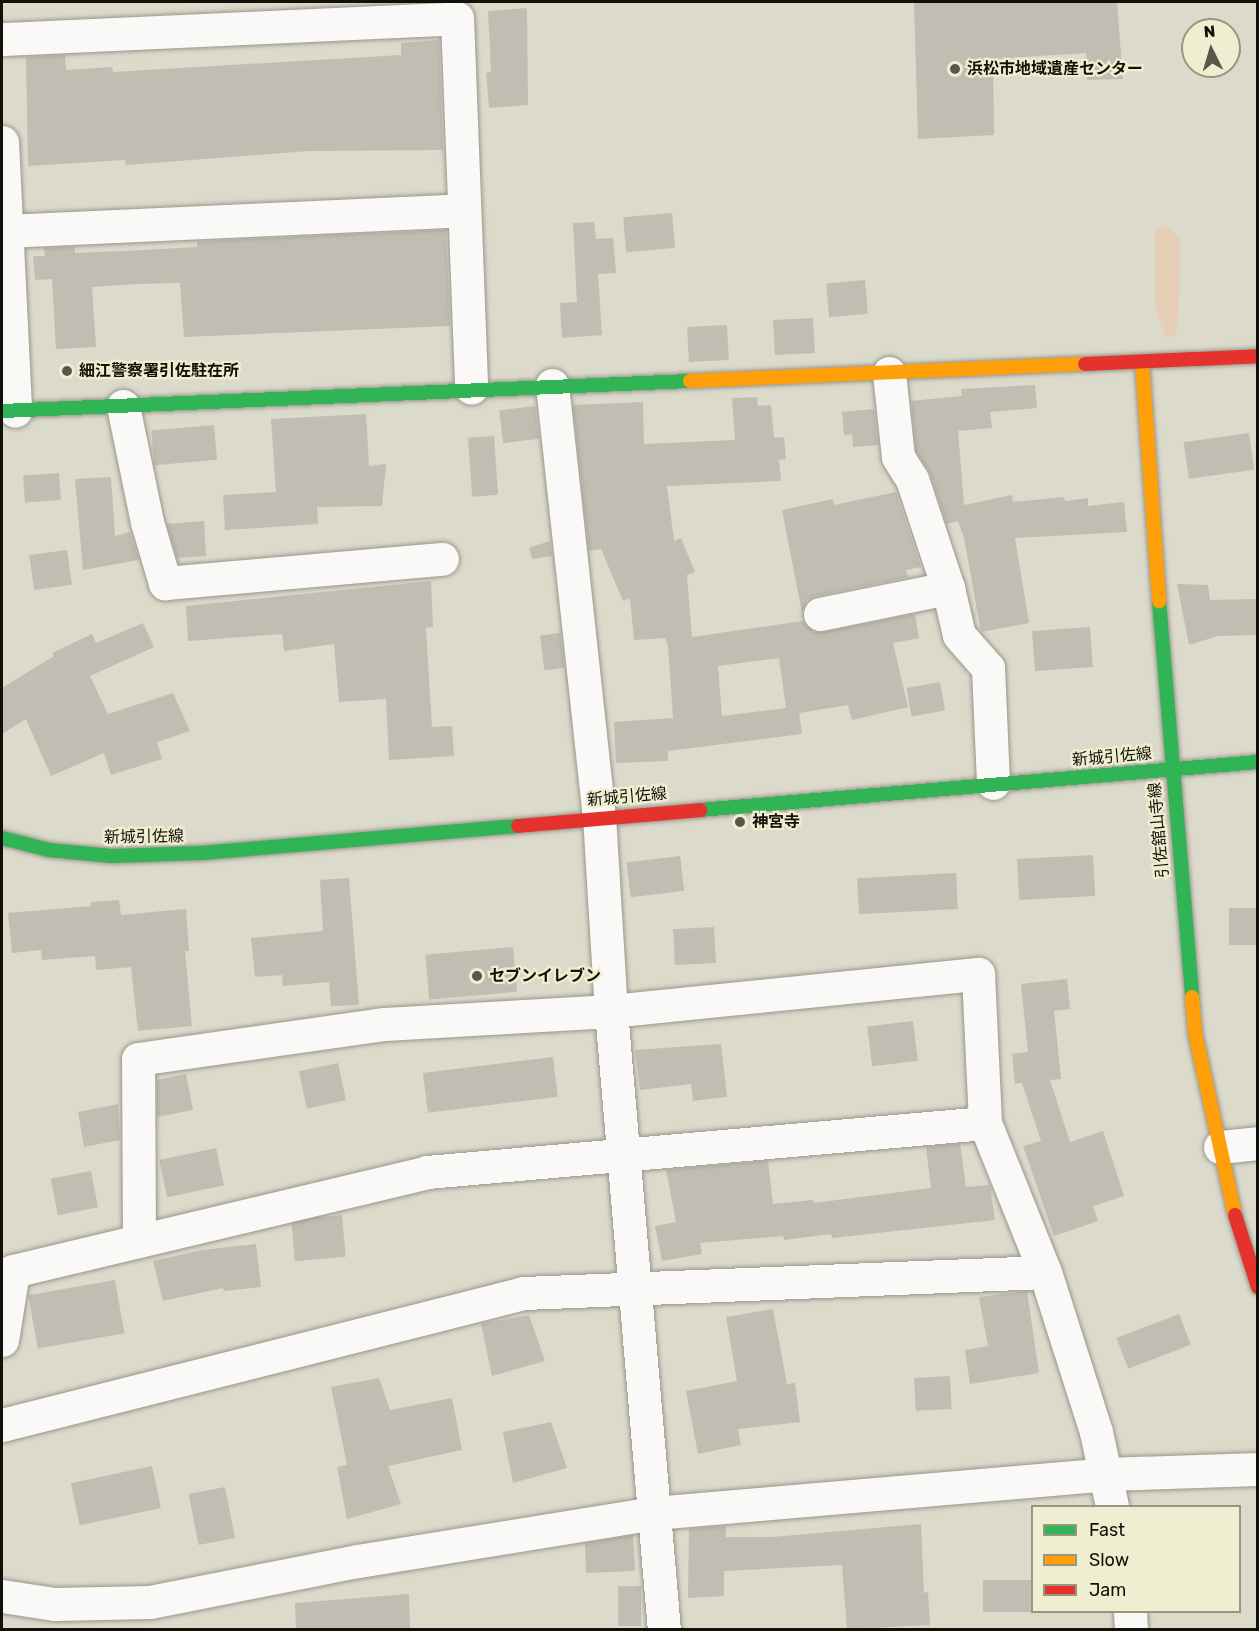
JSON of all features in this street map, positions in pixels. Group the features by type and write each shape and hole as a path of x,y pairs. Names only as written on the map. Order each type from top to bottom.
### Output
{"main road":[{"path":"8,411 471,388 889,373 1257,356"},
{"name":"引佐舘山寺線","path":"1142,362 1171,769 1195,1033 1234,1213 1257,1287"},
{"name":"新城引佐線","path":"2,838 49,850 112,856 202,853 599,816 1257,762"}],"street":[{"path":"2,39 457,18 471,388"},
{"path":"2,142 8,411"},
{"path":"5,231 464,210"},
{"path":"889,373 898,457 912,479 948,588 959,635 988,668 993,783"},
{"path":"552,385 599,816 611,1011 664,1629"},
{"path":"123,406 147,522 165,583 442,559"},
{"path":"820,614 948,588"},
{"path":"139,1239 138,1059 385,1024 611,1011 978,974 985,1123 1045,1272 1106,1474 1112,1505"},
{"path":"2,1340 13,1271 139,1239 427,1172 625,1157 985,1123"},
{"path":"1220,1147 1257,1143"},
{"path":"2,1425 524,1293 1045,1272"},
{"path":"2,1596 54,1604 150,1602 358,1561 654,1513 1106,1474 1257,1469"},
{"path":"1130,1613 1131,1629"}],"shaded area":[{"path":"1166,225 1180,239 1179,312 1176,336 1166,338 1155,308 1155,231"}],"building":[{"name":"浜松市地域遺産センター","path":"914,2 1117,2 1123,79 1087,80 1086,53 993,59 994,135 918,139"},
{"path":"527,8 528,105 489,108 486,73 491,72 488,11"},
{"path":"439,40 443,150 309,151 126,165 125,160 28,166 26,57 65,55 66,70 112,67 113,72 401,55 401,43"},
{"path":"672,213 675,248 626,252 623,217"},
{"path":"594,222 596,239 613,238 616,273 598,274 602,335 562,338 560,303 577,302 573,223"},
{"path":"446,230 450,326 184,337 180,283 137,284 92,287 96,347 56,349 52,279 35,280 33,256 45,256 44,248 75,247 75,253 123,251 197,247 197,242 227,240"},
{"path":"865,280 868,314 829,317 826,283"},
{"path":"813,318 815,353 775,355 773,320"},
{"path":"727,325 729,360 689,362 687,327"},
{"path":"1035,385 1037,408 990,412 992,428 958,431 964,505 1012,495 1013,502 1064,497 1065,501 1088,498 1088,506 1124,502 1127,532 1015,538 1029,623 981,632 964,538 958,521 947,524 930,473 916,451 911,401 962,396 961,389"},
{"path":"757,397 758,406 771,405 774,438 784,437 786,459 779,460 781,481 667,486 674,541 681,538 695,572 687,575 692,637 803,621 814,632 824,632 915,614 919,638 893,643 908,707 852,720 848,705 799,713 802,734 668,751 668,761 616,763 614,722 673,718 668,646 665,638 634,640 630,598 623,601 601,549 589,551 573,405 643,402 644,444 735,440 732,398","holes":["779,658 786,708 722,716 718,666"]},
{"path":"535,406 539,439 503,443 499,410"},
{"path":"874,409 878,445 853,447 852,434 844,435 842,412"},
{"path":"366,414 369,466 386,464 382,506 317,507 318,524 225,530 223,495 276,492 271,419"},
{"path":"214,425 217,460 154,465 151,430"},
{"path":"1249,433 1254,470 1189,479 1184,442"},
{"path":"494,436 498,495 472,497 468,438"},
{"path":"59,473 61,500 25,502 23,476"},
{"path":"111,477 115,536 130,532 139,560 83,570 75,479"},
{"path":"896,492 921,567 906,570 908,577 816,596 807,600 802,613 782,510 833,499 834,505"},
{"path":"204,521 206,556 177,558 167,524"},
{"path":"550,541 552,556 532,559 529,548"},
{"path":"67,550 72,585 34,590 29,555"},
{"path":"431,581 433,627 426,628 432,727 452,726 454,756 389,760 386,699 339,702 334,644 284,651 282,634 188,641 186,606"},
{"path":"1177,584 1208,585 1210,600 1257,599 1257,635 1218,636 1189,645"},
{"path":"143,623 154,647 90,676 108,714 173,693 190,731 157,742 162,759 111,775 104,753 51,776 26,719 2,734 2,688 54,656 52,653 92,634 96,643"},
{"path":"1090,627 1093,667 1035,671 1032,631"},
{"path":"560,633 564,668 544,670 540,635"},
{"path":"940,682 945,711 912,716 907,688"},
{"path":"1093,855 1095,896 1019,900 1017,859"},
{"path":"680,856 684,891 631,897 626,863"},
{"path":"956,873 958,909 859,914 857,878"},
{"path":"349,878 359,1005 331,1006 329,982 283,986 282,975 255,977 251,938 323,931 320,880"},
{"path":"119,900 121,915 186,909 189,951 185,951 192,1026 138,1031 131,967 96,970 95,956 42,960 41,950 12,953 8,913 91,906 91,902"},
{"path":"1229,908 1257,908 1257,945 1229,945"},
{"path":"714,927 716,963 675,965 673,929"},
{"path":"513,947 517,992 429,999 425,955"},
{"path":"1067,979 1070,1009 1054,1011 1061,1079 1050,1080 1070,1142 1103,1131 1124,1196 1093,1206 1098,1221 1054,1236 1023,1146 1041,1141 1022,1083 1015,1084 1012,1054 1028,1052 1021,984"},
{"path":"913,1021 918,1061 872,1066 867,1027"},
{"path":"721,1044 727,1097 693,1101 691,1084 640,1090 635,1050"},
{"path":"553,1057 558,1097 428,1113 423,1073"},
{"path":"338,1063 346,1100 307,1108 299,1071"},
{"path":"186,1074 193,1110 157,1117 157,1080"},
{"path":"118,1104 120,1140 84,1147 78,1112"},
{"path":"960,1144 966,1187 990,1185 995,1220 832,1238 831,1234 784,1240 783,1236 700,1243 702,1254 662,1261 655,1226 676,1222 666,1170 768,1161 773,1204 813,1200 814,1203 931,1188 926,1147"},
{"path":"216,1148 224,1185 167,1197 159,1160"},
{"path":"91,1171 98,1207 58,1215 51,1179"},
{"path":"342,1215 346,1257 295,1261 291,1219"},
{"path":"256,1244 261,1287 224,1291 223,1288 163,1301 153,1261 202,1250"},
{"path":"115,1280 124,1333 38,1348 28,1295"},
{"path":"1027,1291 1039,1373 970,1384 965,1350 988,1346 979,1297"},
{"path":"773,1309 787,1384 795,1383 800,1422 738,1429 741,1445 698,1454 686,1391 737,1381 726,1317"},
{"path":"1179,1314 1191,1345 1128,1369 1116,1338"},
{"path":"529,1315 545,1361 492,1376 481,1324"},
{"path":"950,1376 952,1409 916,1411 914,1378"},
{"path":"379,1378 390,1410 452,1398 462,1450 388,1466 401,1504 347,1519 337,1467 347,1465 331,1387"},
{"path":"551,1422 567,1468 513,1483 503,1432"},
{"path":"152,1466 161,1508 80,1525 71,1483"},
{"path":"225,1487 235,1538 199,1545 189,1494"},
{"path":"921,1524 924,1593 928,1592 930,1625 847,1629 842,1565 724,1571 724,1596 688,1598 689,1529 726,1526 726,1537 773,1537"},
{"path":"633,1535 635,1571 586,1573 585,1543"},
{"path":"983,1580 1031,1580 1031,1612 983,1612"},
{"path":"618,1586 641,1586 641,1626 618,1626"},
{"path":"409,1594 410,1629 296,1629 295,1603"}],"traffic: fast":[{"path":"2,411 690,381"},
{"path":"1159,601 1192,997"},
{"path":"700,810 1258,762"},
{"path":"2,838 49,850 112,856 202,853 518,826"}],"traffic: slow":[{"path":"1142,362 1159,601"},
{"path":"690,381 1085,364"},
{"path":"1192,997 1195,1033 1235,1215"}],"traffic: jam":[{"path":"1085,364 1258,356"},
{"path":"518,826 700,810"},
{"path":"1235,1215 1258,1287"}],"place":[{"name":"浜松市地域遺産センター","path":"955,69"},
{"name":"細江警察署引佐駐在所","path":"67,371"},
{"name":"神宮寺","path":"740,822"},
{"name":"セブンイレブン","path":"477,976"}]}
